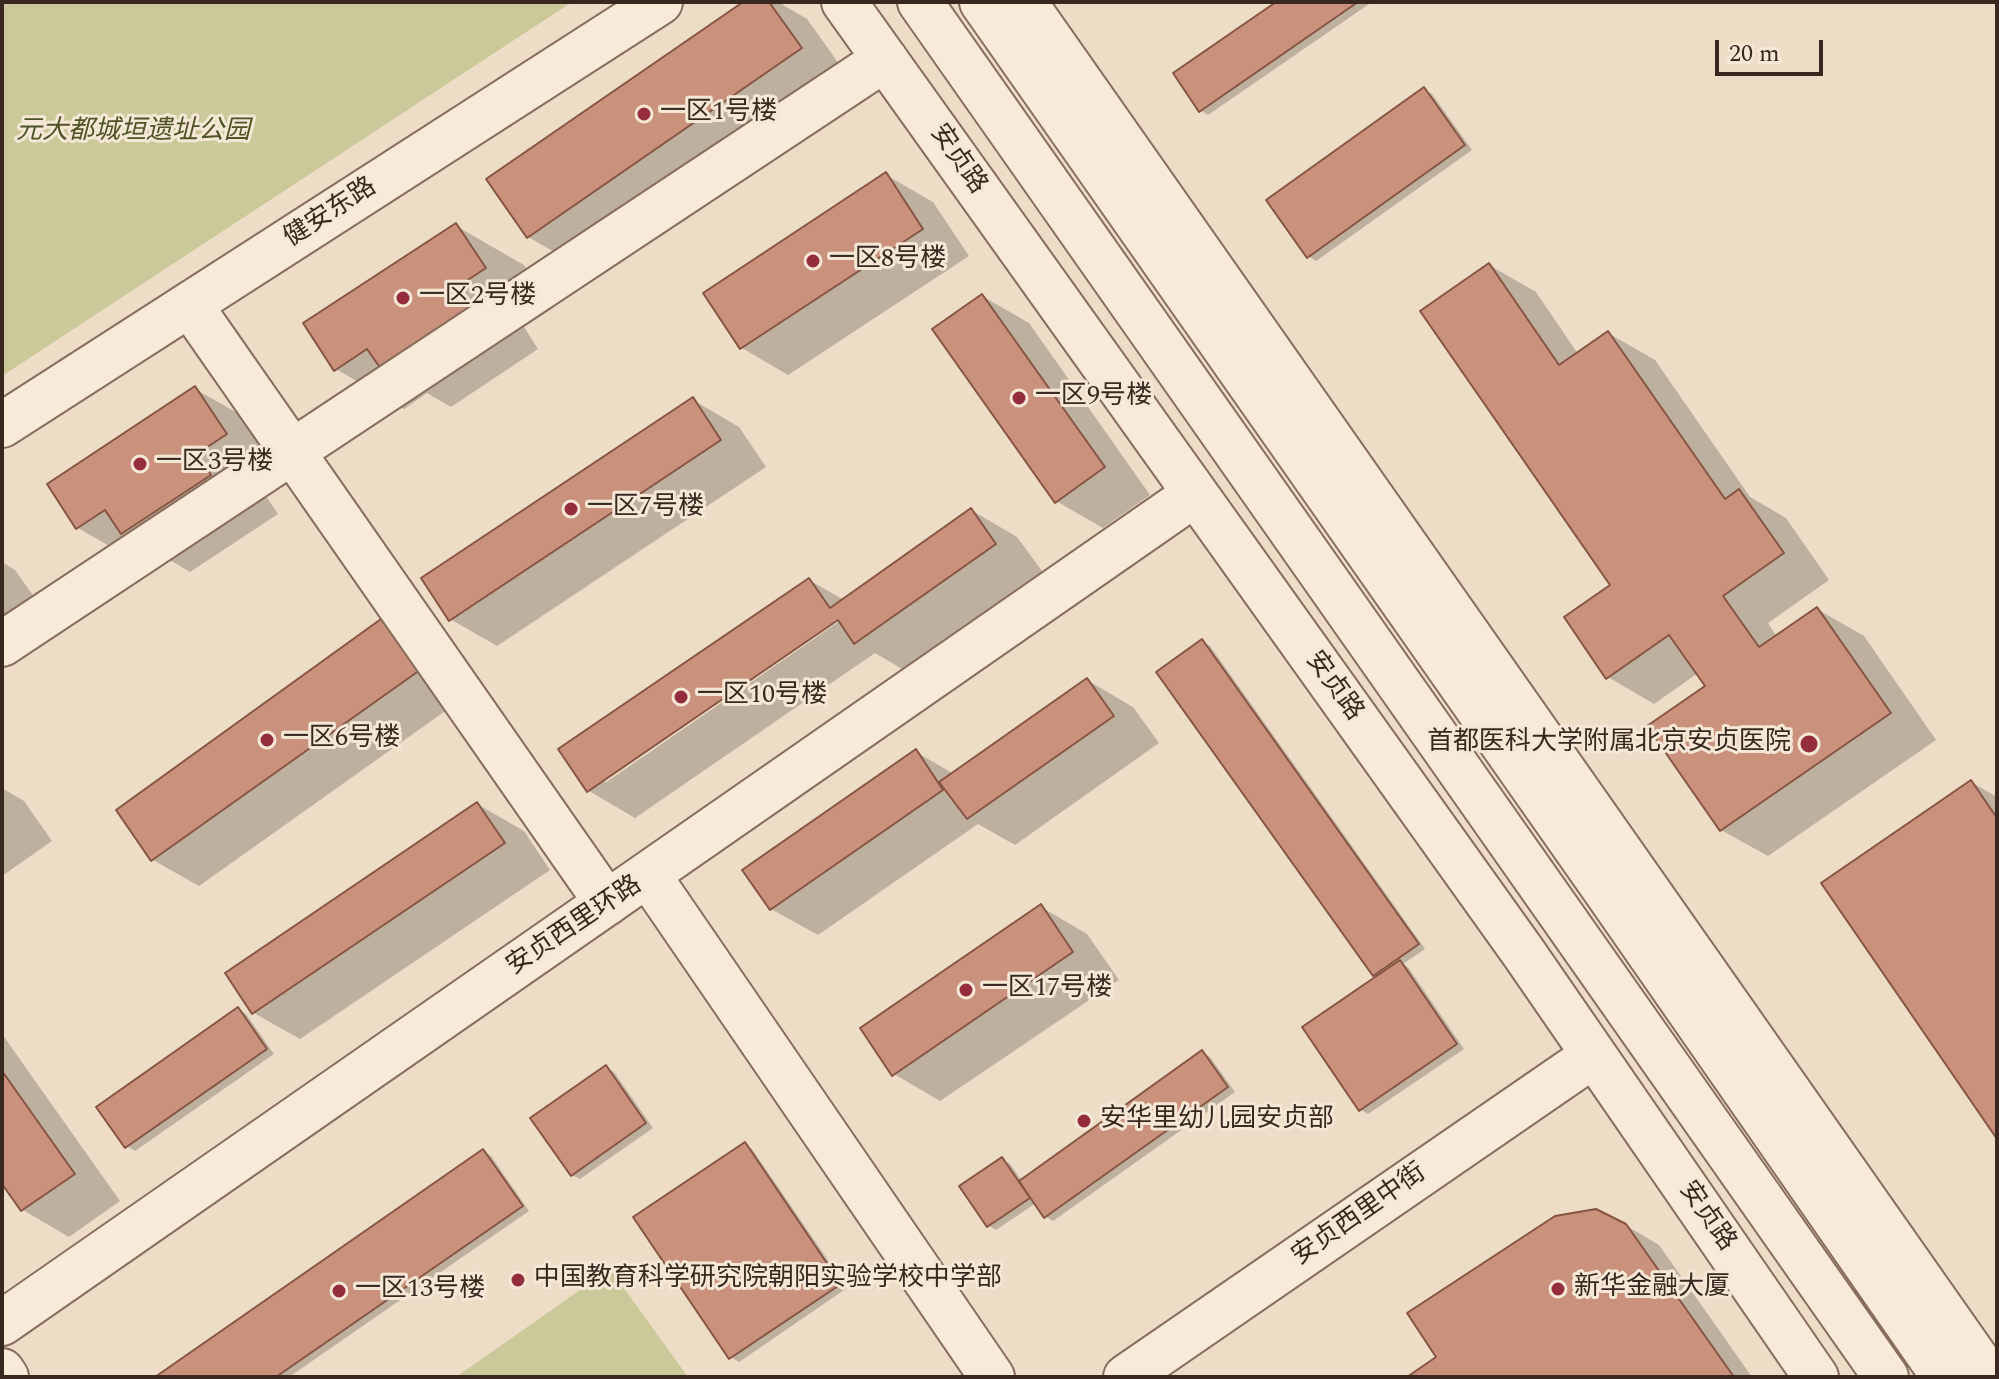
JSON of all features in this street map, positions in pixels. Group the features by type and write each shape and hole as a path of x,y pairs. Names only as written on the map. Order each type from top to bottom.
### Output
{"street":[{"name":"健安东路","path":"2,425 660,2"},
{"name":"安贞路","path":"844,2 1523,952 1816,1377"},
{"name":"安贞路","path":"920,2 1886,1377"},
{"path":"982,2 1622,884 1888,1233 1989,1377"},
{"path":"1024,2 1622,884 1880,1284 1944,1377"},
{"path":"2,644 885,59"},
{"path":"190,305 607,903"},
{"path":"648,875 1195,494"},
{"name":"安贞西里环路","path":"2,1323 648,875 992,1377"},
{"path":"1523,952 1622,884"},
{"name":"安贞西里中街","path":"1126,1377 1594,1055"},
{"path":"1880,1284 1888,1233"},
{"path":"2,1371 6,1377"}],"green space":[{"name":"元大都城垣遗址公园","path":"2,2 572,2 2,376"},
{"path":"610,1269 688,1377 456,1377"}],"building":[{"name":"一区1号楼","path":"743,2 769,2 802,48 527,238 486,179"},
{"path":"1276,2 1358,2 1199,112 1173,73"},
{"path":"1424,87 1465,145 1307,258 1266,200"},
{"name":"一区8号楼","path":"886,172 923,229 740,349 703,293"},
{"name":"一区2号楼","path":"456,223 486,268 457,287 471,310 381,369 367,349 334,371 303,323"},
{"path":"1489,263 1559,365 1608,331 1725,499 1739,489 1784,553 1723,596 1759,647 1817,607 1891,713 1720,831 1647,726 1705,686 1669,635 1606,679 1564,617 1610,585 1420,311"},
{"name":"一区9号楼","path":"982,294 1105,467 1055,503 932,329"},
{"name":"一区3号楼","path":"195,386 227,434 197,454 211,475 121,534 105,510 76,529 47,484"},
{"name":"一区7号楼","path":"693,397 721,440 449,621 421,578"},
{"name":"一区10号楼","path":"971,508 996,544 854,644 838,620 587,792 558,749 809,578 830,608"},
{"name":"一区6号楼","path":"381,619 420,670 151,861 116,810"},
{"path":"1202,639 1419,944 1373,976 1156,672"},
{"path":"1087,678 1114,716 967,819 939,782"},
{"path":"916,749 943,790 770,910 742,870"},
{"path":"1971,780 1997,818 1997,1139 1821,883"},
{"path":"477,802 505,843 252,1014 225,973"},
{"name":"一区17号楼","path":"1041,904 1073,952 892,1076 860,1028"},
{"path":"1400,960 1457,1044 1359,1111 1302,1027"},
{"path":"238,1007 267,1049 125,1148 96,1107"},
{"path":"1202,1050 1228,1087 1044,1218 1019,1181"},
{"path":"606,1065 646,1123 571,1176 530,1118"},
{"path":"2,1071 75,1174 21,1211 2,1184"},
{"path":"745,1142 841,1284 729,1359 633,1217"},
{"name":"一区13号楼","path":"483,1149 523,1206 276,1377 155,1377"},
{"path":"1002,1157 1030,1198 987,1227 959,1186"},
{"name":"新华金融大厦","path":"1596,1209 1626,1224 1734,1377 1407,1377 1436,1357 1407,1313 1555,1216"}],"place":[{"name":"一区1号楼","path":"644,114"},
{"name":"一区8号楼","path":"813,261"},
{"name":"一区2号楼","path":"403,298"},
{"name":"一区9号楼","path":"1019,398"},
{"name":"一区3号楼","path":"140,464"},
{"name":"一区7号楼","path":"571,509"},
{"name":"一区10号楼","path":"681,697"},
{"name":"一区6号楼","path":"267,740"},
{"name":"首都医科大学附属北京安贞医院","path":"1809,744"},
{"name":"一区17号楼","path":"966,990"},
{"name":"安华里幼儿园安贞部","path":"1084,1121"},
{"name":"中国教育科学研究院朝阳实验学校中学部","path":"518,1280"},
{"name":"新华金融大厦","path":"1558,1289"},
{"name":"一区13号楼","path":"339,1291"}]}
